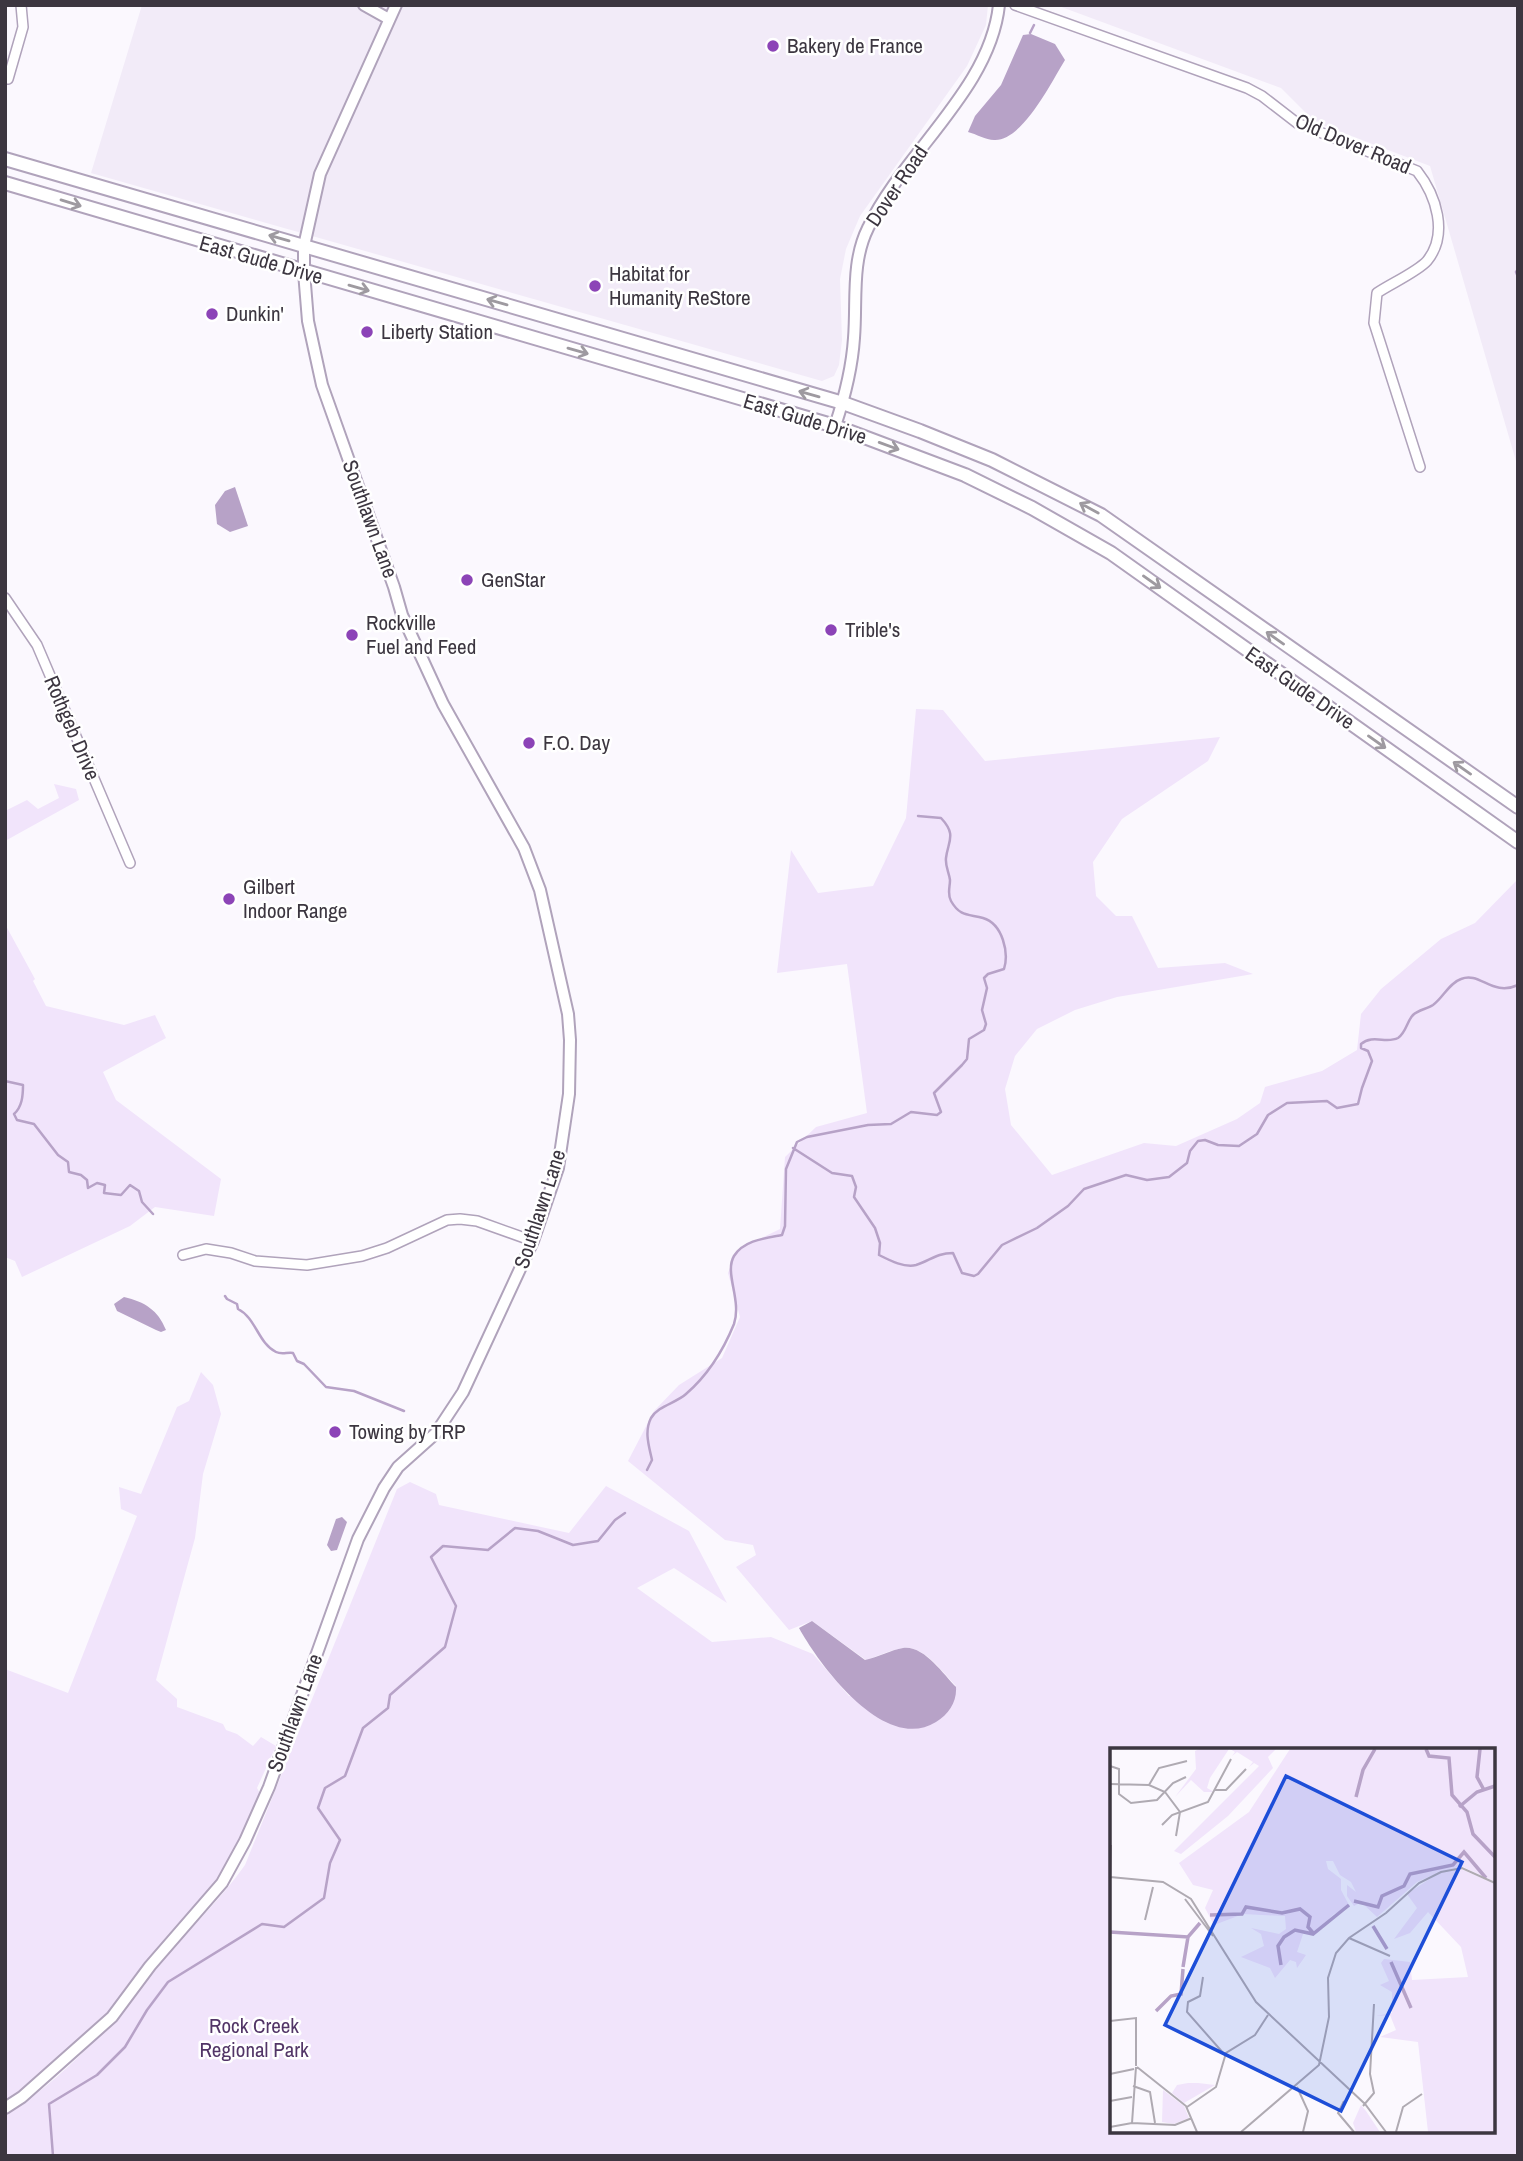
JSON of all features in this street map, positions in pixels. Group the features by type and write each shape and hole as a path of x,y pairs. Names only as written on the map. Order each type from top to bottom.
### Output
{"main road":[{"name":"East Gude Drive","path":"5,159 843,403 992,460 1101,515 1518,807"},
{"name":"East Gude Drive","path":"5,183 835,426 965,475 1032,508 1111,554 1518,842"}],"street":[{"path":"8,79 23,27 21,5"},
{"path":"364,5 389,19"},
{"name":"Southlawn Lane","path":"5,2108 23,2097 112,2017 158,1956 222,1883 245,1841 269,1787 358,1539 398,1467 436,1433 452,1411 509,1297 533,1241 558,1168 569,1081 568,1013 540,890 523,848 443,704 402,615 323,385 308,321 304,246 320,174 396,5"},
{"name":"Dover Road","path":"835,426 851,371 857,266 863,240 877,212 978,69 994,32 999,5"},
{"name":"Old Dover Road","path":"1015,5 1247,88 1297,123 1417,171 1429,185 1439,222 1438,244 1426,263 1377,293 1374,323 1420,467"},
{"name":"Rothgeb Drive","path":"5,598 37,645 130,863"},
{"path":"183,1255 206,1249 255,1261 307,1265 362,1256 387,1248 441,1223 460,1219 477,1221 533,1241"}],"shaded area":[{"path":"142,5 988,5 986,25 967,66 860,216 846,249 840,279 842,340 839,365 834,376 822,381 91,173"},
{"path":"1056,5 1518,5 1518,468 1430,166 1315,122 1281,88"},
{"path":"1031,34 1055,44 1065,60 1035,109 1005,138 991,140 968,132 975,116 1001,85 1023,35"},
{"path":"235,487 248,526 230,532 217,524 215,505 225,491"},
{"path":"124,1297 150,1308 166,1330 161,1332 117,1311 114,1304"},
{"path":"342,1517 347,1522 337,1550 331,1551 327,1545 336,1519"},
{"path":"812,1621 865,1660 903,1648 918,1651 956,1687 951,1707 936,1722 916,1729 896,1726 876,1716 838,1683 809,1644 799,1628"}],"green space":[{"name":"Rock Creek Regional Park","path":"916,709 943,710 985,761 1220,737 1208,761 1122,819 1093,862 1096,896 1116,916 1132,916 1158,968 1225,963 1253,974 1117,997 1075,1010 1037,1029 1015,1056 1005,1089 1011,1125 1052,1175 1144,1143 1176,1146 1237,1119 1260,1103 1265,1087 1322,1071 1357,1050 1361,1014 1381,989 1441,939 1475,923 1518,879 1518,2156 5,2156 5,2115 53,2080 95,2040 245,1865 397,1489 410,1482 436,1494 439,1505 569,1533 606,1486 689,1531 727,1603 674,1568 637,1588 712,1642 771,1637 813,1654 849,1696 956,1686 926,1655 911,1648 898,1649 866,1660 812,1621 789,1630 736,1567 756,1555 753,1545 725,1540 628,1461 654,1411 679,1385 722,1358 740,1317 728,1273 737,1250 780,1229 785,1157 816,1127 867,1113 847,964 777,973 791,850 818,893 873,886 906,818"},
{"path":"54,784 76,789 79,800 5,841 5,811 27,800 38,809 59,798"},
{"path":"5,924 35,979 33,981 46,1006 124,1025 155,1015 166,1038 103,1072 116,1100 221,1179 214,1216 155,1207 130,1226 22,1277 15,1261 5,1257"},
{"path":"201,1372 213,1385 221,1414 203,1474 195,1538 156,1680 177,1699 177,1707 223,1724 226,1730 237,1734 253,1746 261,1737 276,1746 257,1788 262,1797 243,1838 215,1887 95,2029 5,2105 5,1669 68,1693 137,1516 121,1509 119,1487 141,1494 177,1407 189,1401"}],"waterway":[{"path":"1030,33 1034,25"},
{"path":"1518,269 1518,277"},
{"path":"647,1470 652,1460 647,1434 651,1418 658,1410 686,1394 701,1379 720,1353 734,1324 736,1306 731,1270 734,1256 749,1243 782,1235 785,1226 786,1169 797,1142 807,1137 868,1125 891,1124 911,1112 937,1115 941,1112 934,1093 967,1059 969,1039 984,1030 986,1024 982,1010 987,988 984,978 1004,969 1006,955 1003,940 990,921 965,914 954,906 949,896 950,880 946,861 949,829 941,818 918,816"},
{"path":"793,1148 832,1173 852,1176 856,1187 854,1197 875,1228 880,1243 879,1255 911,1266 942,1254 953,1253 962,1273 974,1276 1002,1245 1037,1228 1068,1206 1084,1189 1126,1175 1147,1180 1169,1177 1187,1163 1190,1151 1198,1141 1239,1146 1257,1134 1268,1115 1287,1103 1327,1101 1337,1108 1358,1104 1372,1061 1368,1051 1361,1048 1361,1044 1370,1040 1398,1038 1413,1015 1433,1005 1457,981 1468,977 1501,988 1518,985"},
{"path":"5,1081 23,1085 22,1101 14,1114 17,1120 34,1124 58,1155 68,1162 69,1172 81,1175 87,1180 88,1188 97,1183 105,1185 104,1193 121,1195 130,1185 139,1191 142,1202 153,1214"},
{"path":"225,1296 237,1304 238,1309 249,1318 270,1348 278,1353 293,1353 297,1361 304,1364 326,1387 354,1391 404,1411"},
{"path":"53,2156 49,2104 97,2075 125,2047 168,1982 262,1924 284,1927 324,1898 330,1863 340,1840 318,1808 325,1788 345,1776 363,1728 388,1708 390,1695 445,1647 456,1606 431,1557 443,1546 488,1550 515,1528 538,1531 573,1545 598,1541 615,1520 625,1513"}],"place":[{"name":"Bakery de France","path":"773,46"},
{"name":"Habitat for Humanity ReStore","path":"595,286"},
{"name":"Dunkin'","path":"212,314"},
{"name":"Liberty Station","path":"367,332"},
{"name":"GenStar","path":"467,580"},
{"name":"Trible's","path":"831,630"},
{"name":"Rockville Fuel and Feed","path":"352,635"},
{"name":"F.O. Day","path":"529,743"},
{"name":"Gilbert Indoor Range","path":"229,899"},
{"name":"Towing by TRP","path":"335,1432"}]}
